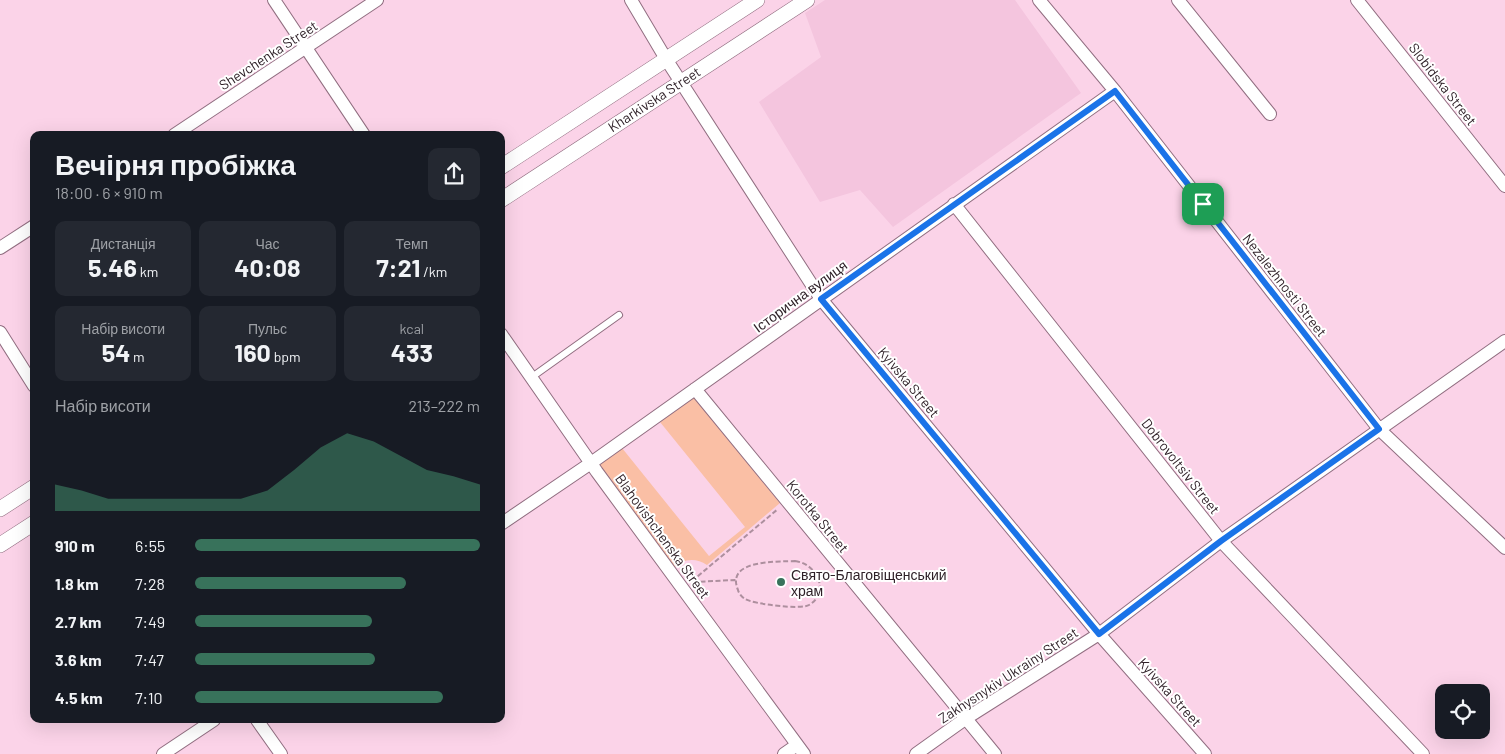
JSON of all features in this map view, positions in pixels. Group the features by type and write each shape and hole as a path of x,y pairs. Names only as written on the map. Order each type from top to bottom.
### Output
{"street":[{"path":"274,0 361,131"},
{"name":"Shevchenka Street","path":"180,131 378,0"},
{"name":"Kyivska Street","path":"631,0 666,59 821,299 1099,634 1205,754"},
{"name":"Kharkivska Street","path":"505,164 757,0"},
{"name":"Kharkivska Street","path":"505,197 806,0"},
{"name":"Nezalezhnosti Street","path":"1039,0 1115,91 1379,429 1505,548"},
{"path":"1178,0 1270,114"},
{"name":"Slobidska Street","path":"1358,0 1505,186"},
{"name":"Історична вулиця","path":"505,521 591,463 1115,91"},
{"name":"Dobrovoltsiv Street","path":"954,204 1221,541 1423,754"},
{"path":"0,248 30,229"},
{"path":"0,332 30,380"},
{"name":"Blahovishchenska Street","path":"505,340 591,463 800,750"},
{"name":"Zakhysnykiv Ukrainy Street","path":"916,754 965,719 1099,634 1221,541 1505,342"},
{"name":"Korotka Street","path":"695,389 995,754"},
{"path":"0,509 30,490"},
{"path":"0,545 30,526"},
{"path":"164,754 210,723"},
{"path":"259,723 281,754"},
{"path":"784,754 800,750"}],"lane":[{"path":"532,377 619,315"}],"path":[{"path":"737,580 691,582 787,501"},
{"path":"795,561 807,564 812,568 820,585 813,602 808,606 796,607 745,599 738,590 737,580 740,573 748,565 795,561"}],"shaded area":[{"path":"825,0 1015,0 1081,93 893,227 860,190 820,202 759,102 821,57 805,13"},
{"path":"694,397 780,503 707,565 702,562 689,560 680,563 673,569 599,464 622,448 709,556 745,527 660,422"}],"place":[{"name":"Свято-Благовіщенський храм","path":"781,582"}],"route":[{"path":"1115,91 1203,204 1379,429 1221,541 1099,634 821,299 1115,91"}]}
